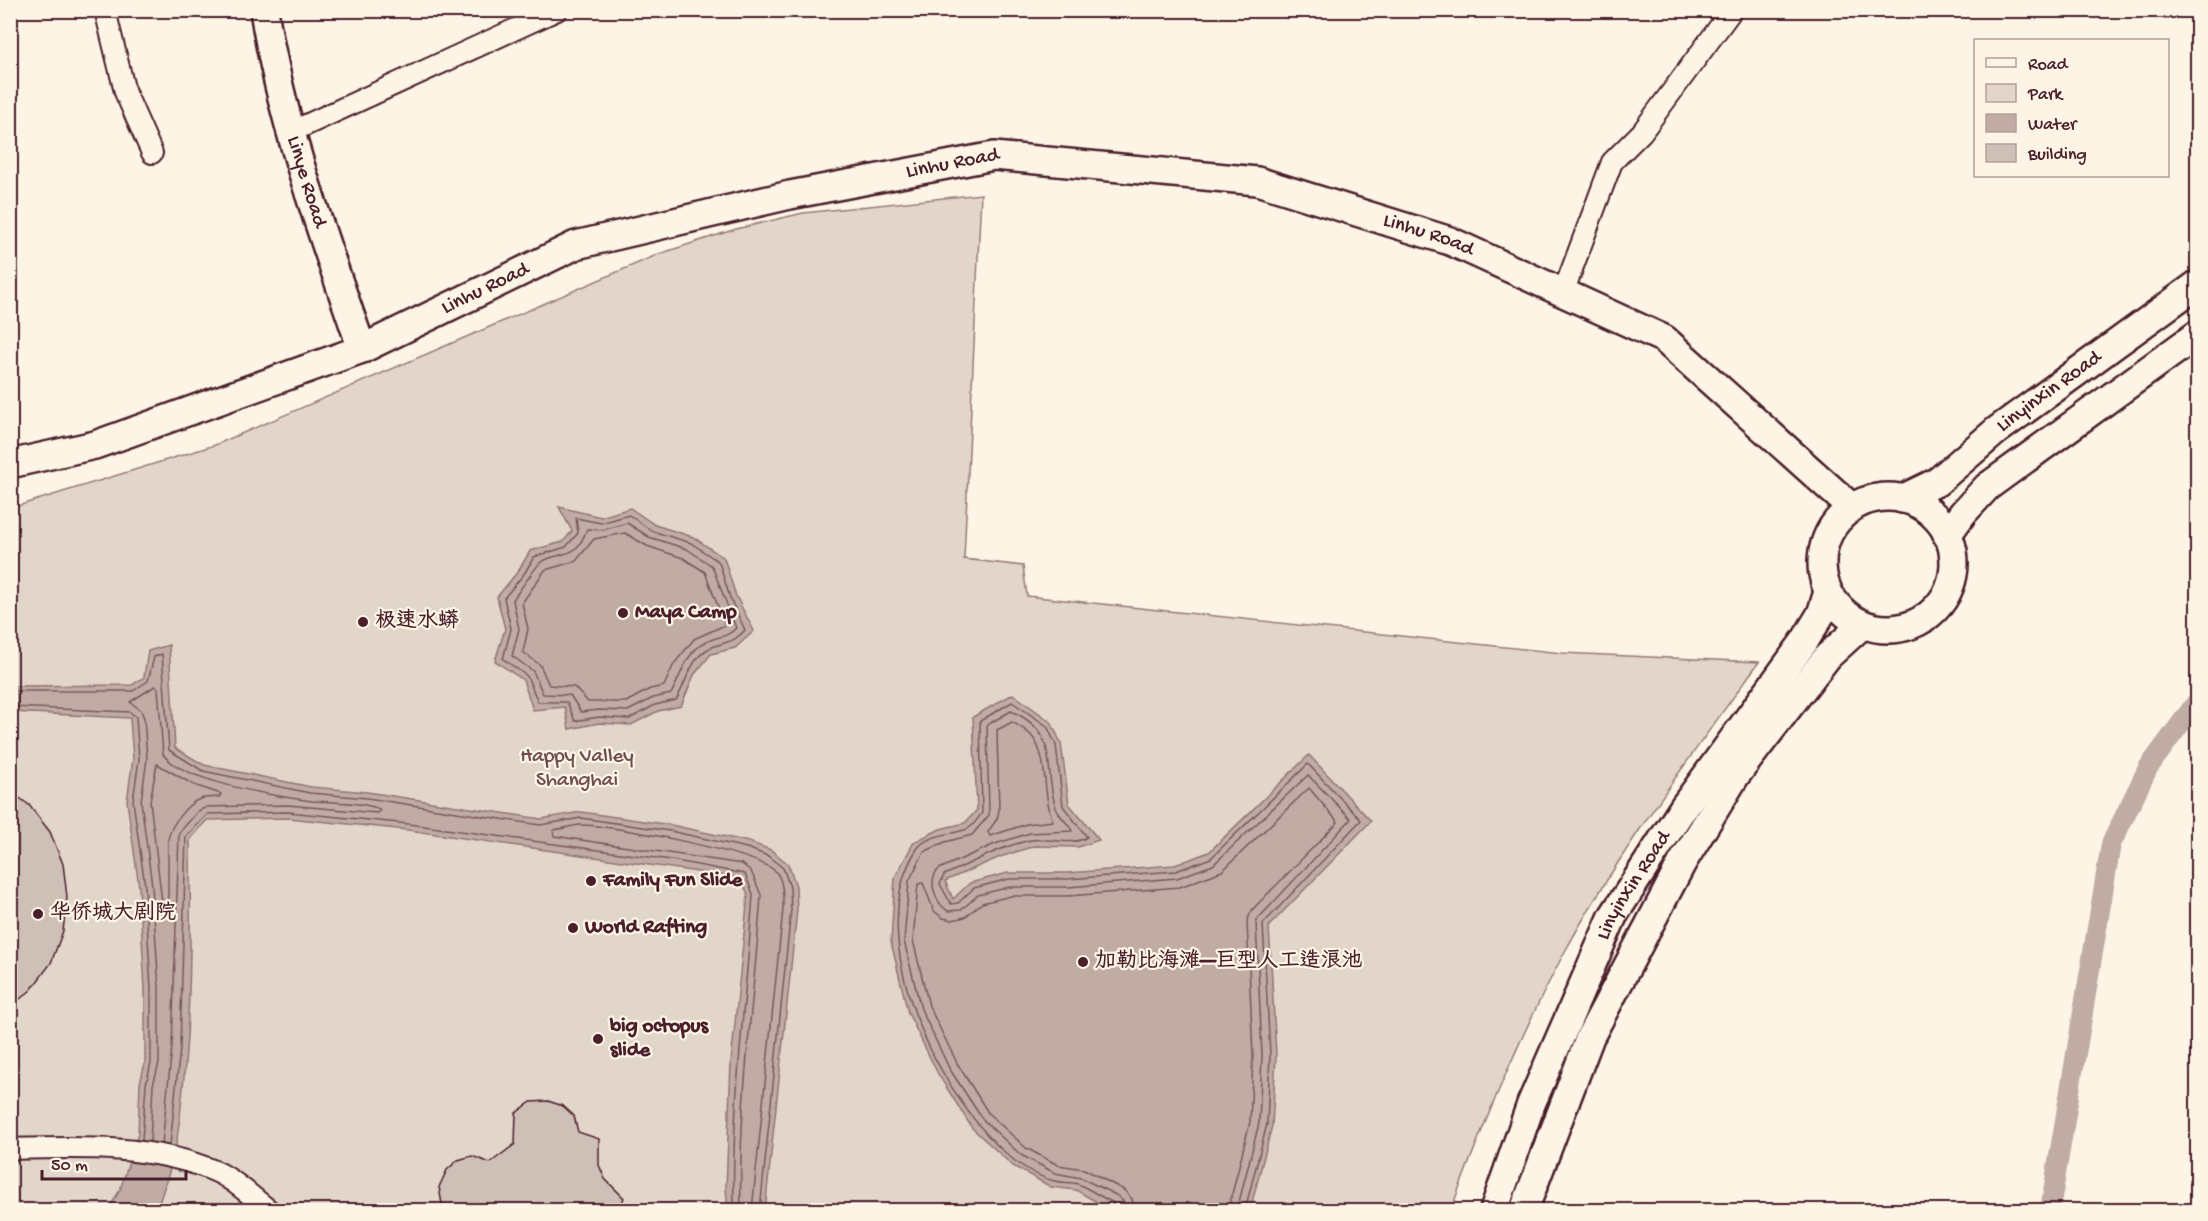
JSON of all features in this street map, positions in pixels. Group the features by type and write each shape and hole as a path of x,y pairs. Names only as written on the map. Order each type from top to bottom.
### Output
{"main road":[{"name":"Linye Road","path":"264,10 293,131 321,230 362,349"},
{"name":"Linhu Road","path":"10,464 95,445 362,349 576,245 790,195 994,156 1257,181 1449,241 1664,339 1851,507"},
{"name":"Linyinxin Road","path":"1902,499 1938,482 1996,430 2198,284"},
{"name":"Linyinxin Road","path":"1947,535 1987,487 2198,334"},
{"name":"Linyinxin Road","path":"1872,498 1902,499 1916,502 1934,514 1947,535 1954,553 1954,574 1947,595 1933,612 1915,624 1894,630 1862,625 1835,604 1828,592 1821,563 1824,541 1835,522 1851,507 1872,498"},
{"name":"Linyinxin Road","path":"1494,1210 1531,1104 1613,916 1683,808 1804,642 1821,614 1828,592"},
{"name":"Linyinxin Road","path":"1524,1210 1590,1037 1682,863 1743,766 1828,656 1862,625"}],"street":[{"path":"105,10 125,93 152,153"},
{"path":"293,131 556,10"},
{"path":"1563,293 1612,162 1642,132 1732,10"},
{"path":"10,1149 114,1149 184,1160 219,1173 269,1210"}],"green space":[{"name":"Happy Valley Shanghai","path":"981,194 964,559 1023,566 1027,596 1562,653 1759,662 1631,843 1562,957 1516,1050 1451,1210 11,1210 11,508 215,445 659,254 736,229 803,213"}],"water":[{"name":"Maya Camp","path":"559,507 601,517 630,508 655,525 693,537 724,558 736,596 754,631 735,648 711,654 694,675 681,706 658,711 631,725 599,723 569,729 565,707 533,710 523,680 495,661 505,629 497,597 519,570 530,551 563,542 572,531"},
{"path":"169,645 175,748 204,765 311,787 367,792 541,819 581,812 671,825 749,842 771,850 788,864 796,886 797,910 765,1210 728,1210 726,1188 731,1063 748,894 740,878 408,830 288,818 207,820 190,840 190,955 187,1031 176,1145 157,1210 108,1210 120,1190 138,1134 140,1083 145,1063 145,989 139,887 127,801 133,759 130,718 11,712 10,686 132,685 144,677 148,651"},
{"name":"加勒比海滩—巨型人工造浪池","path":"1013,694 1051,722 1061,743 1069,804 1099,840 1078,847 1034,846 1000,857 945,881 953,899 970,883 1008,873 1067,873 1175,865 1209,852 1309,755 1371,821 1269,926 1276,1055 1272,1126 1250,1210 1120,1210 1102,1205 1076,1190 1051,1187 1013,1166 972,1128 938,1074 908,1013 891,942 895,877 914,842 940,829 965,823 977,810 973,717"}],"building":[{"name":"华侨城大剧院","path":"10,791 29,805 50,832 63,864 67,897 63,931 51,963 31,990 10,1007"},
{"path":"548,1101 563,1106 574,1116 578,1132 599,1139 599,1165 605,1179 624,1198 618,1210 443,1210 439,1187 447,1170 458,1160 472,1156 490,1163 515,1144 516,1113 531,1102"}],"waterway":[{"path":"2050,1210 2111,844 2148,768 2198,700"}],"place":[{"name":"Maya Camp","path":"623,613"},
{"name":"极速水蟒","path":"363,622"},
{"name":"Family Fun Slide","path":"591,881"},
{"name":"华侨城大剧院","path":"38,914"},
{"name":"World Rafting","path":"573,928"},
{"name":"加勒比海滩—巨型人工造浪池","path":"1083,962"},
{"name":"big octopus slide","path":"598,1039"}]}
